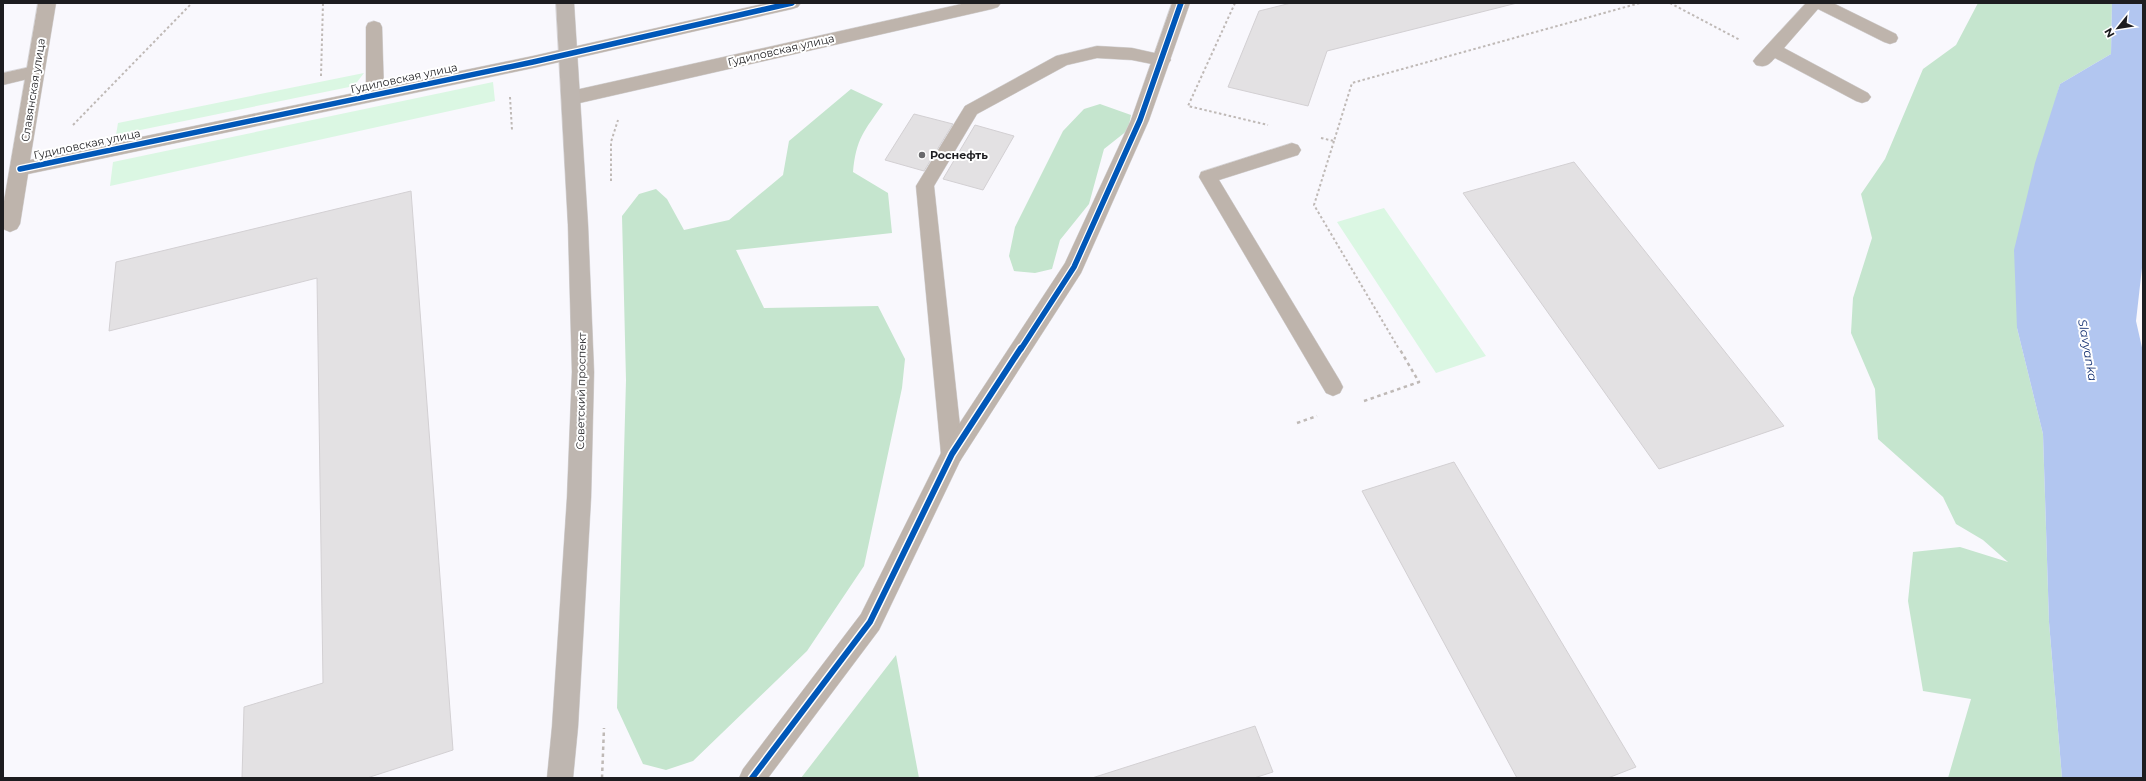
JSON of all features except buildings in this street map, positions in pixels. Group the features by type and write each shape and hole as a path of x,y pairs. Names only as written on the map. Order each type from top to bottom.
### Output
{"main road":[{"name":"Советский проспект","path":"560,778 565,727 578,514 583,372 578,225 565,3"}],"street":[{"name":"Славянская улица","path":"10,224 20,169 34,72 47,3"},
{"name":"Гудиловская улица","path":"20,169 567,54 632,38 792,3"},
{"name":"Гудиловская улица","path":"571,98 992,3"},
{"path":"752,778 870,622 952,454 1074,267 1140,120 1182,3"}],"lane":[{"path":"1815,3 1767,55 1862,97"},
{"path":"1819,3 1890,38"},
{"path":"374,27 375,94"},
{"path":"952,454 925,186 971,110 1062,60 1097,52 1132,54 1162,60"},
{"path":"3,78 34,72"},
{"path":"1292,150 1208,177 1333,387"}],"path":[{"path":"73,125 192,3"},
{"path":"321,76 323,3"},
{"path":"1236,3 1188,106 1272,126"},
{"path":"1362,401 1419,382 1314,205 1352,83 1640,3"},
{"path":"1670,3 1740,40 1745,34"},
{"path":"1318,137 1334,141"},
{"path":"1297,423 1319,416"}],"green space":[{"path":"1978,3 2112,3 2111,54 2060,84 2051,117 2017,328 2043,434 2049,622 2062,778 1948,778 1971,699 1923,691 1908,601 1913,552 1960,547 2008,562 1983,540 1956,524 1943,497 1878,439 1875,389 1851,333 1853,298 1872,238 1861,194 1885,159 1923,69 1956,45"},
{"path":"364,73 354,86 116,135 118,123"},
{"path":"493,82 495,101 110,186 113,162"},
{"path":"851,89 883,104 862,136 856,151 853,172 888,193 892,233 736,250 764,308 878,306 905,359 902,388 864,566 807,651 693,761 666,770 643,764 617,708 626,380 622,216 639,194 656,189 667,199 684,230 729,220 783,175 789,141"},
{"path":"1100,104 1131,115 1128,130 1104,149 1089,204 1060,240 1052,269 1035,273 1014,271 1009,256 1015,227 1063,131 1084,109"},
{"path":"1384,208 1486,356 1436,373 1337,222"},
{"path":"896,655 919,778 801,778"}],"water":[{"name":"Slavyanka","path":"2112,3 2143,3 2143,259 2136,321 2143,352 2143,778 2062,778 2049,622 2043,434 2017,328 2014,250 2035,163 2060,84 2111,54"}],"cycle path":[{"path":"20,169 533,62 792,3"},
{"path":"752,778 870,622 952,454 1074,267 1140,120 1181,3"}],"place":[{"name":"Роснефть","path":"922,155"}]}
